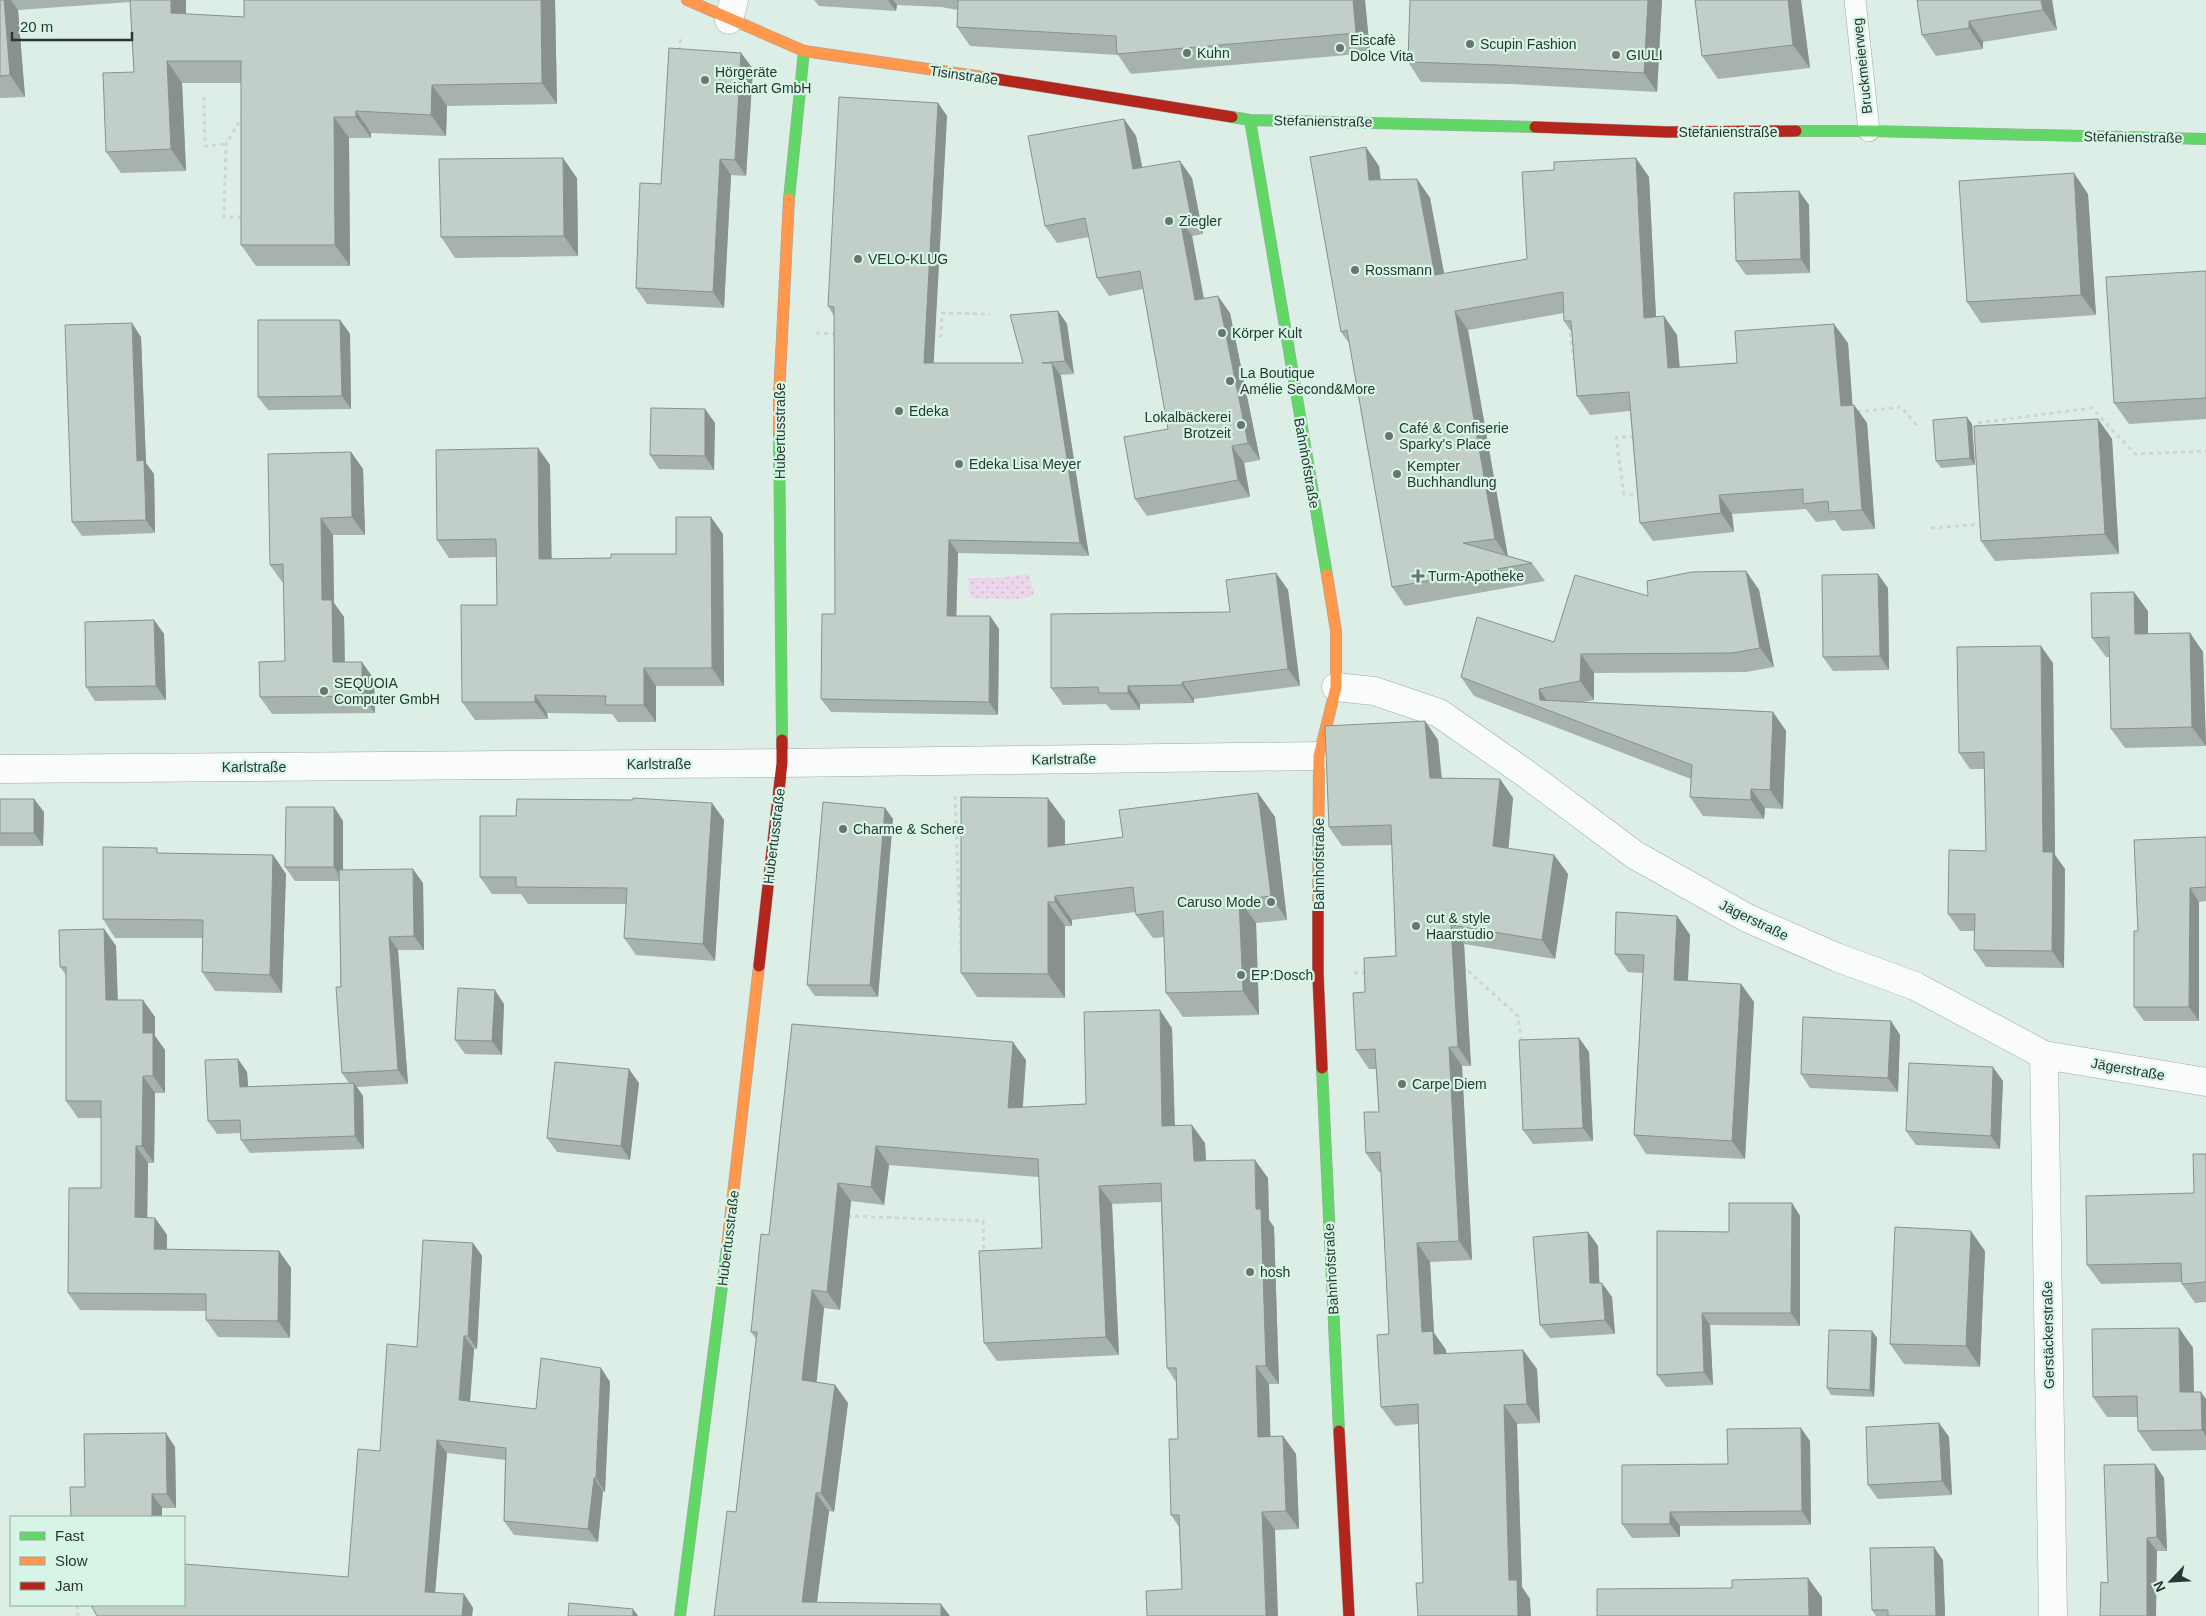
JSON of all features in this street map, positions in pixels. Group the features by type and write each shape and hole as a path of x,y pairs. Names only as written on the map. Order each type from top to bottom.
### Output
{"street":[{"name":"Tisinstraße","path":"687,0 732,10 804,51 1110,96 1250,120"},
{"name":"Hubertusstraße","path":"680,1616 732,1210 782,763 779,396 790,198 804,51"},
{"name":"Stefanienstraße","path":"1250,120 1467,124 1667,132 1869,132 2206,138"},
{"name":"Bahnhofstraße","path":"1250,120 1336,631 1336,687 1319,756 1318,975 1329,1244 1349,1616"},
{"name":"Jägerstraße","path":"1336,687 1374,691 1439,713 1525,773 1635,855 1652,865 1747,918 1836,957 1915,986 2044,1054 2206,1082"},
{"name":"Karlstraße","path":"0,769 782,763 1319,756"},
{"name":"Gerstäckerstraße","path":"2044,1054 2053,1616"}],"lane":[{"name":"Bruckmeierweg","path":"1855,0 1869,132"}],"path":[{"path":"678,57 682,28"},
{"path":"204,96 206,146 226,144"},
{"path":"244,113 226,144 224,217 249,216"},
{"path":"922,335 941,336 942,313 990,314"},
{"path":"1569,323 1578,392"},
{"path":"1852,412 1901,407 1919,428"},
{"path":"1976,432 1976,422 2092,408 2135,454 2206,451"},
{"path":"1636,436 1616,438 1624,494 1642,497"},
{"path":"1931,528 1984,524 1983,515"},
{"path":"954,761 961,952"},
{"path":"1456,969 1466,968 1518,1016 1524,1051"},
{"path":"1318,975 1377,972"},
{"path":"840,1216 983,1221 984,1254"}],"shaded area":[{"path":"1029,574 1034,595 1020,599 970,598 968,578 999,578"}],"building":[{"path":"0,0 4,0 10,75 0,76"},
{"path":"130,0 171,0 171,13 244,17 244,0 541,0 542,83 432,85 431,115 356,111 356,117 334,117 335,245 241,245 241,61 167,61 171,149 106,152 103,73 134,72"},
{"path":"958,0 1353,0 1356,33 1117,54 1116,36 957,27"},
{"path":"1410,0 1648,0 1644,73 1408,62"},
{"path":"1695,0 1788,0 1793,45 1702,56"},
{"path":"1917,0 2041,0 2043,10 1969,21 1969,28 1922,35"},
{"path":"669,48 741,53 735,160 720,159 713,292 636,288 640,183 661,184"},
{"path":"839,97 938,103 924,363 1023,363 1010,315 1058,311 1065,361 1042,363 1052,363 1080,543 949,540 947,616 990,616 989,702 821,699 822,614 835,614 834,307 828,306"},
{"path":"1124,119 1133,169 1180,161 1191,217 1180,219 1195,300 1218,296 1248,443 1232,446 1238,480 1135,499 1124,437 1168,429 1140,271 1097,278 1085,218 1045,226 1028,136"},
{"path":"1366,147 1369,180 1417,179 1435,275 1527,259 1522,172 1554,170 1554,162 1636,158 1644,318 1664,316 1668,368 1737,363 1735,331 1834,324 1841,406 1854,405 1862,510 1829,512 1828,501 1803,504 1803,489 1719,495 1721,513 1640,523 1629,392 1577,396 1571,321 1564,321 1563,292 1455,311 1495,539 1463,543 1532,563 1392,587 1347,330 1341,332 1310,157"},
{"path":"563,158 564,236 441,237 439,159"},
{"path":"2074,173 2081,295 1967,302 1959,181"},
{"path":"1799,191 1801,259 1736,261 1734,193"},
{"path":"2206,271 2206,398 2114,403 2106,277"},
{"path":"258,320 340,320 342,396 258,397"},
{"path":"132,323 137,461 144,460 146,520 72,522 65,325"},
{"path":"651,408 705,409 705,456 650,455"},
{"path":"1967,417 1970,458 1936,461 1933,420"},
{"path":"2098,419 2105,534 1981,541 1974,426"},
{"path":"538,448 539,559 611,558 611,554 676,554 676,517 711,517 712,668 644,668 644,705 605,705 606,696 535,695 535,702 462,702 461,605 497,605 496,539 437,540 436,450"},
{"path":"351,452 352,517 321,518 322,600 332,600 333,662 362,662 362,696 260,697 259,662 285,661 283,564 270,565 268,454"},
{"path":"1746,571 1760,648 1732,653 1581,654 1580,681 1539,689 1540,700 1773,712 1770,790 1751,789 1751,800 1690,797 1692,765 1461,677 1477,617 1554,642 1575,575 1648,596 1647,581 1692,572"},
{"path":"1276,573 1288,669 1182,682 1182,685 1128,686 1128,693 1099,693 1098,687 1051,688 1051,614 1230,612 1226,580"},
{"path":"1878,574 1880,656 1823,657 1822,575"},
{"path":"2134,592 2135,634 2190,633 2192,727 2111,729 2109,637 2092,638 2091,593"},
{"path":"154,620 156,686 86,687 85,622"},
{"path":"2041,646 2043,852 2053,852 2052,951 1974,950 1975,914 1948,914 1949,850 1986,851 1984,752 1959,753 1957,647"},
{"path":"1425,721 1430,778 1500,779 1493,846 1554,855 1542,940 1451,925 1458,1047 1449,1047 1459,1241 1417,1243 1422,1332 1433,1331 1434,1354 1523,1350 1527,1404 1504,1405 1509,1580 1517,1580 1518,1616 1418,1616 1416,1583 1423,1583 1418,1404 1381,1407 1377,1335 1389,1334 1380,1152 1366,1153 1364,1112 1379,1112 1375,1049 1356,1050 1353,993 1365,992 1364,958 1396,956 1391,825 1329,827 1325,726"},
{"path":"1258,793 1271,896 1239,900 1243,991 1166,993 1163,911 1136,915 1133,887 1055,896 1055,902 1048,902 1048,974 961,973 961,797 1048,798 1048,847 1123,837 1119,810"},
{"path":"633,798 712,803 703,944 624,938 627,888 516,887 516,877 480,877 480,816 516,816 517,799 633,800"},
{"path":"0,799 34,799 34,833 0,833"},
{"path":"823,802 885,808 870,985 807,985"},
{"path":"286,807 334,807 334,867 285,867"},
{"path":"2206,837 2206,887 2190,888 2189,1007 2134,1007 2134,931 2138,931 2134,840"},
{"path":"103,847 157,848 157,853 273,855 270,975 202,972 203,920 103,919"},
{"path":"413,869 414,936 389,937 398,1070 342,1073 336,987 341,987 339,870"},
{"path":"1616,912 1677,916 1674,980 1741,984 1732,1141 1634,1135 1644,955 1615,954"},
{"path":"104,929 106,1000 143,1000 143,1033 153,1033 153,1076 143,1076 142,1146 136,1146 135,1217 155,1218 154,1249 279,1251 278,1321 206,1320 206,1294 68,1293 69,1188 101,1188 101,1101 66,1101 66,967 60,967 59,930"},
{"path":"458,988 495,990 492,1041 455,1040"},
{"path":"1160,1010 1162,1126 1192,1125 1194,1161 1255,1160 1256,1209 1261,1209 1266,1366 1256,1366 1258,1437 1283,1436 1286,1511 1262,1512 1266,1616 1147,1616 1146,1591 1182,1589 1179,1515 1171,1515 1169,1439 1178,1439 1176,1368 1167,1368 1161,1183 1099,1186 1106,1337 984,1343 979,1251 1042,1248 1038,1159 876,1146 871,1187 838,1183 827,1292 812,1290 802,1380 835,1385 821,1493 816,1493 802,1602 941,1604 941,1616 714,1616 727,1511 736,1512 757,1332 751,1332 761,1234 769,1235 792,1024 1013,1042 1008,1108 1086,1104 1084,1012"},
{"path":"1803,1017 1891,1021 1888,1078 1801,1074"},
{"path":"1579,1038 1583,1128 1523,1130 1519,1040"},
{"path":"238,1059 240,1087 354,1083 355,1136 241,1140 240,1120 208,1121 205,1060"},
{"path":"555,1062 629,1069 621,1146 547,1138"},
{"path":"1909,1063 1993,1067 1991,1136 1906,1131"},
{"path":"2193,1154 2206,1154 2206,1282 2182,1284 2181,1263 2087,1265 2086,1196 2194,1193"},
{"path":"1729,1203 1792,1203 1791,1313 1702,1313 1704,1372 1657,1375 1657,1231 1729,1232"},
{"path":"1895,1227 1971,1231 1966,1346 1890,1344"},
{"path":"1588,1232 1590,1283 1602,1283 1605,1320 1540,1325 1533,1237"},
{"path":"423,1240 473,1243 468,1336 464,1336 459,1400 536,1409 541,1358 601,1368 596,1478 594,1478 588,1529 504,1521 506,1448 437,1440 425,1592 464,1594 462,1616 97,1616 92,1606 185,1606 185,1564 348,1577 358,1449 380,1451 387,1344 417,1347"},
{"path":"2179,1328 2180,1392 2201,1392 2202,1430 2138,1431 2137,1396 2093,1397 2092,1329"},
{"path":"1829,1330 1872,1331 1870,1390 1827,1388"},
{"path":"1939,1423 1942,1481 1868,1485 1866,1427"},
{"path":"1801,1428 1802,1511 1670,1512 1670,1524 1622,1524 1622,1465 1728,1464 1727,1429"},
{"path":"166,1433 167,1494 152,1494 152,1516 71,1516 70,1487 85,1487 84,1434"},
{"path":"2155,1464 2157,1537 2147,1538 2147,1616 2100,1616 2101,1582 2108,1583 2104,1465"},
{"path":"1934,1547 1936,1616 1888,1616 1888,1610 1872,1610 1870,1548"},
{"path":"1808,1578 1809,1616 1597,1616 1597,1589 1732,1588 1732,1580"},
{"path":"569,1603 633,1609 633,1616 568,1616"}],"traffic: fast":[{"path":"789,199 804,51"},
{"path":"1232,117 1250,120 1535,127"},
{"path":"1250,120 1327,575"},
{"path":"1796,131 2206,139"},
{"path":"779,430 782,740"},
{"path":"1322,1068 1339,1431"},
{"path":"680,1616 727,1247"}],"traffic: slow":[{"path":"687,0 804,51 990,78"},
{"path":"779,430 789,199"},
{"path":"1318,909 1319,756 1336,687 1336,631 1327,575"},
{"path":"727,1247 759,966"}],"traffic: jam":[{"path":"990,78 1232,117"},
{"path":"1535,127 1667,132 1796,131"},
{"path":"759,966 782,763 782,740"},
{"path":"1318,909 1318,975 1322,1068"},
{"path":"1339,1431 1349,1616"}],"place":[{"name":"Scupin Fashion","path":"1470,44"},
{"name":"Eiscafè Dolce Vita","path":"1340,48"},
{"name":"Kuhn","path":"1187,53"},
{"name":"GIULI","path":"1616,55"},
{"name":"Hörgeräte Reichart GmbH","path":"705,80"},
{"name":"Ziegler","path":"1169,221"},
{"name":"VELO-KLUG","path":"858,259"},
{"name":"Rossmann","path":"1355,270"},
{"name":"Körper Kult","path":"1222,333"},
{"name":"La Boutique Amélie Second&More","path":"1230,381"},
{"name":"Edeka","path":"899,411"},
{"name":"Lokalbäckerei Brotzeit","path":"1241,425"},
{"name":"Café & Confiserie Sparky's Place","path":"1389,436"},
{"name":"Edeka Lisa Meyer","path":"959,464"},
{"name":"Kempter Buchhandlung","path":"1397,474"},
{"name":"Turm-Apotheke","path":"1418,576"},
{"name":"SEQUOIA Computer GmbH","path":"324,691"},
{"name":"Charme & Schere","path":"843,829"},
{"name":"Caruso Mode","path":"1271,902"},
{"name":"cut & style Haarstudio","path":"1416,926"},
{"name":"EP:Dosch","path":"1241,975"},
{"name":"Carpe Diem","path":"1402,1084"},
{"name":"hosh","path":"1250,1272"}]}
